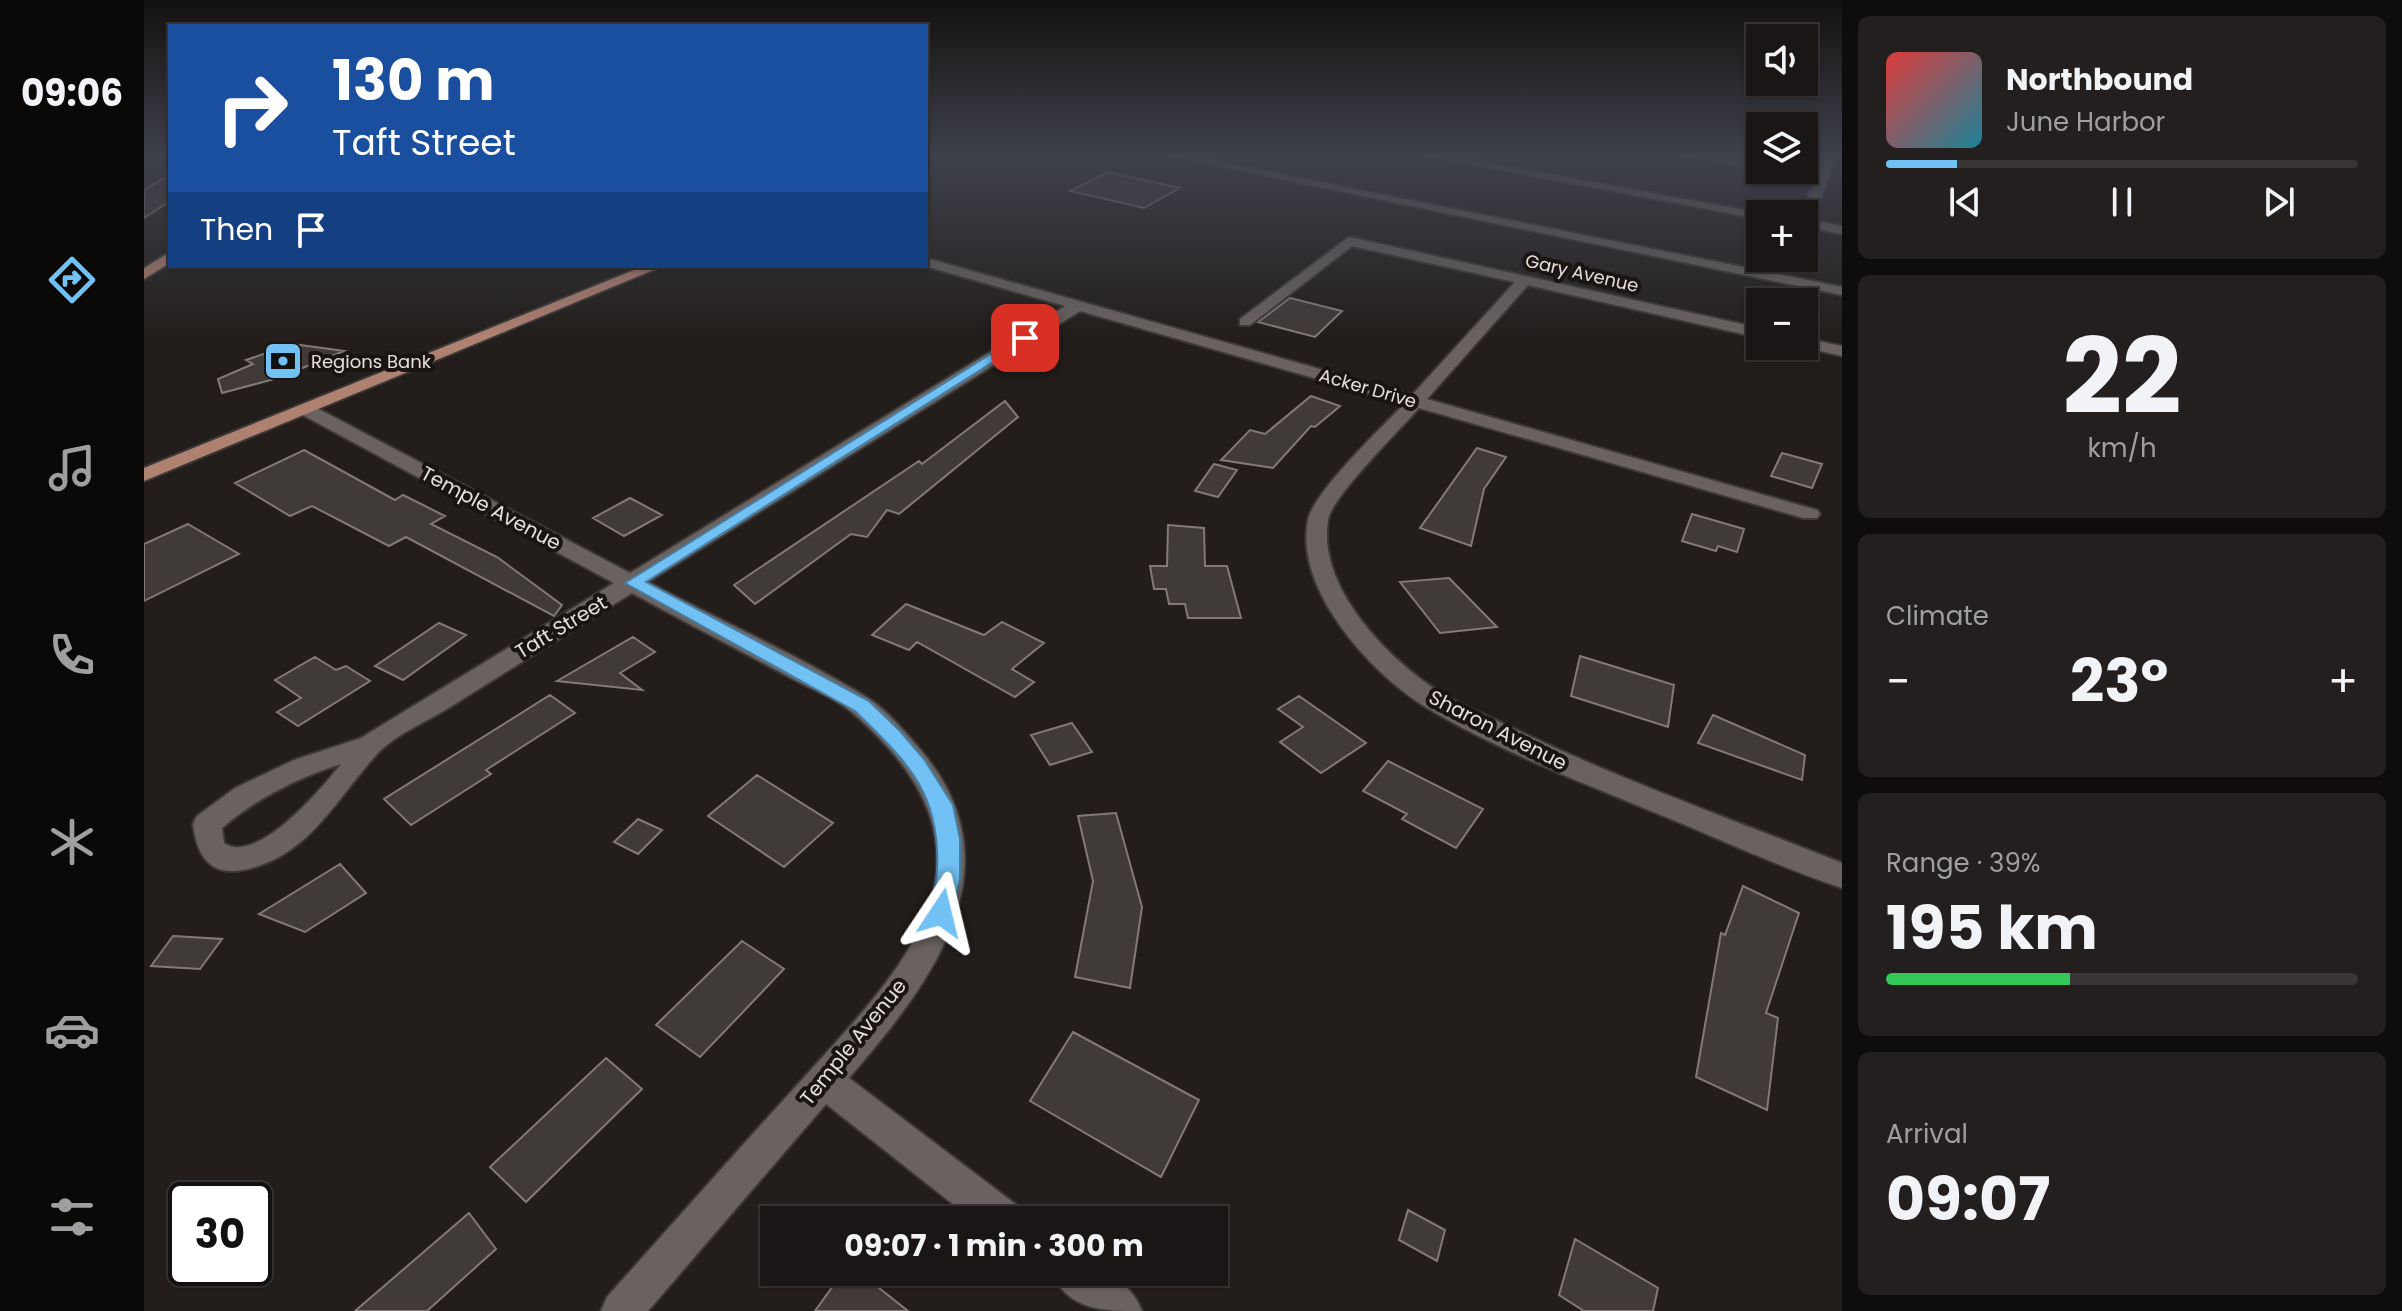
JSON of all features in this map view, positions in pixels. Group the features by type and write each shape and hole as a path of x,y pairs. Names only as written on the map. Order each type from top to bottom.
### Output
{"main road":[{"path":"144,275 168,257"},
{"path":"144,475 651,268"}],"street":[{"path":"1473,216 1842,291"},
{"path":"1818,226 1842,230"},
{"name":"Gary Avenue","path":"1245,322 1349,241 1746,330"},
{"name":"Acker Drive","path":"928,263 1810,514"},
{"name":"Sharon Avenue","path":"1524,281 1340,485 1318,518 1318,562 1336,603 1365,642 1433,700 1502,735 1842,876"},
{"name":"Taft Street","path":"370,745 335,793 298,830 254,856 225,858 210,848 207,824 259,784 311,762 370,745 1078,305"},
{"path":"1818,346 1842,351"},
{"name":"Temple Avenue","path":"305,409 862,706 917,764 943,805 950,839 948,879 941,913 928,946 873,1025 621,1311"},
{"path":"824,1081 986,1206"},
{"path":"1089,1286 1122,1311"}],"building":[{"path":"1290,298 1342,311 1315,337 1258,322"},
{"path":"293,344 344,351 278,378 222,393 218,379 253,364 246,360"},
{"path":"1311,396 1340,406 1315,427 1311,426 1273,468 1221,460 1250,430 1265,434"},
{"path":"1005,401 1018,417 899,514 887,510 867,537 851,534 755,604 734,585 919,461 922,464"},
{"path":"1477,448 1506,457 1484,489 1471,546 1420,528"},
{"path":"304,450 395,500 403,495 445,516 431,524 497,557 562,605 554,616 406,537 389,546 312,506 290,516 235,483"},
{"path":"1782,453 1822,464 1812,488 1771,476"},
{"path":"1214,464 1237,470 1218,497 1195,491"},
{"path":"630,498 662,515 624,536 593,518"},
{"path":"1692,514 1744,529 1737,552 1718,546 1716,551 1682,541"},
{"path":"188,524 239,554 144,601 144,544"},
{"path":"1168,525 1204,528 1205,566 1227,566 1241,618 1188,618 1185,604 1169,604 1166,589 1154,589 1150,566 1167,566"},
{"path":"1449,578 1497,627 1440,633 1400,582"},
{"path":"906,604 984,635 1002,622 1044,643 1012,669 1034,682 1015,697 917,642 909,650 872,635"},
{"path":"439,623 466,635 403,680 375,666"},
{"path":"633,637 655,652 620,673 642,690 557,681"},
{"path":"1580,656 1674,685 1668,727 1571,696"},
{"path":"315,657 336,670 346,666 370,681 298,726 277,712 301,698 275,680"},
{"path":"550,695 575,713 486,770 491,774 411,825 384,799"},
{"path":"1299,696 1366,743 1321,773 1280,742 1303,727 1278,709"},
{"path":"1713,715 1805,755 1802,780 1698,743"},
{"path":"1072,723 1092,752 1050,765 1031,735"},
{"path":"1388,761 1483,809 1456,848 1402,819 1407,814 1363,791"},
{"path":"757,775 833,823 784,867 708,816"},
{"path":"1116,813 1142,907 1130,988 1075,977 1093,881 1078,816"},
{"path":"638,819 662,830 638,854 614,842"},
{"path":"340,864 366,893 305,932 259,914"},
{"path":"1743,886 1799,913 1766,1013 1778,1018 1767,1110 1696,1077 1721,933 1725,935"},
{"path":"173,936 222,939 200,969 151,966"},
{"path":"742,941 784,969 700,1057 656,1025"},
{"path":"1073,1032 1199,1100 1161,1177 1030,1101"},
{"path":"606,1058 642,1089 526,1202 490,1167"},
{"path":"1408,1210 1445,1230 1437,1261 1399,1240"},
{"path":"469,1213 496,1249 427,1311 355,1311"},
{"path":"1575,1239 1658,1288 1653,1311 1584,1311 1559,1295"},
{"path":"833,1286 877,1286 908,1311 815,1311"}],"place":[{"name":"Regions Bank","path":"283,361"}],"route":[{"path":"941,913 948,879 950,839 943,805 917,764 892,735 862,706 634,583 1025,338"}]}
